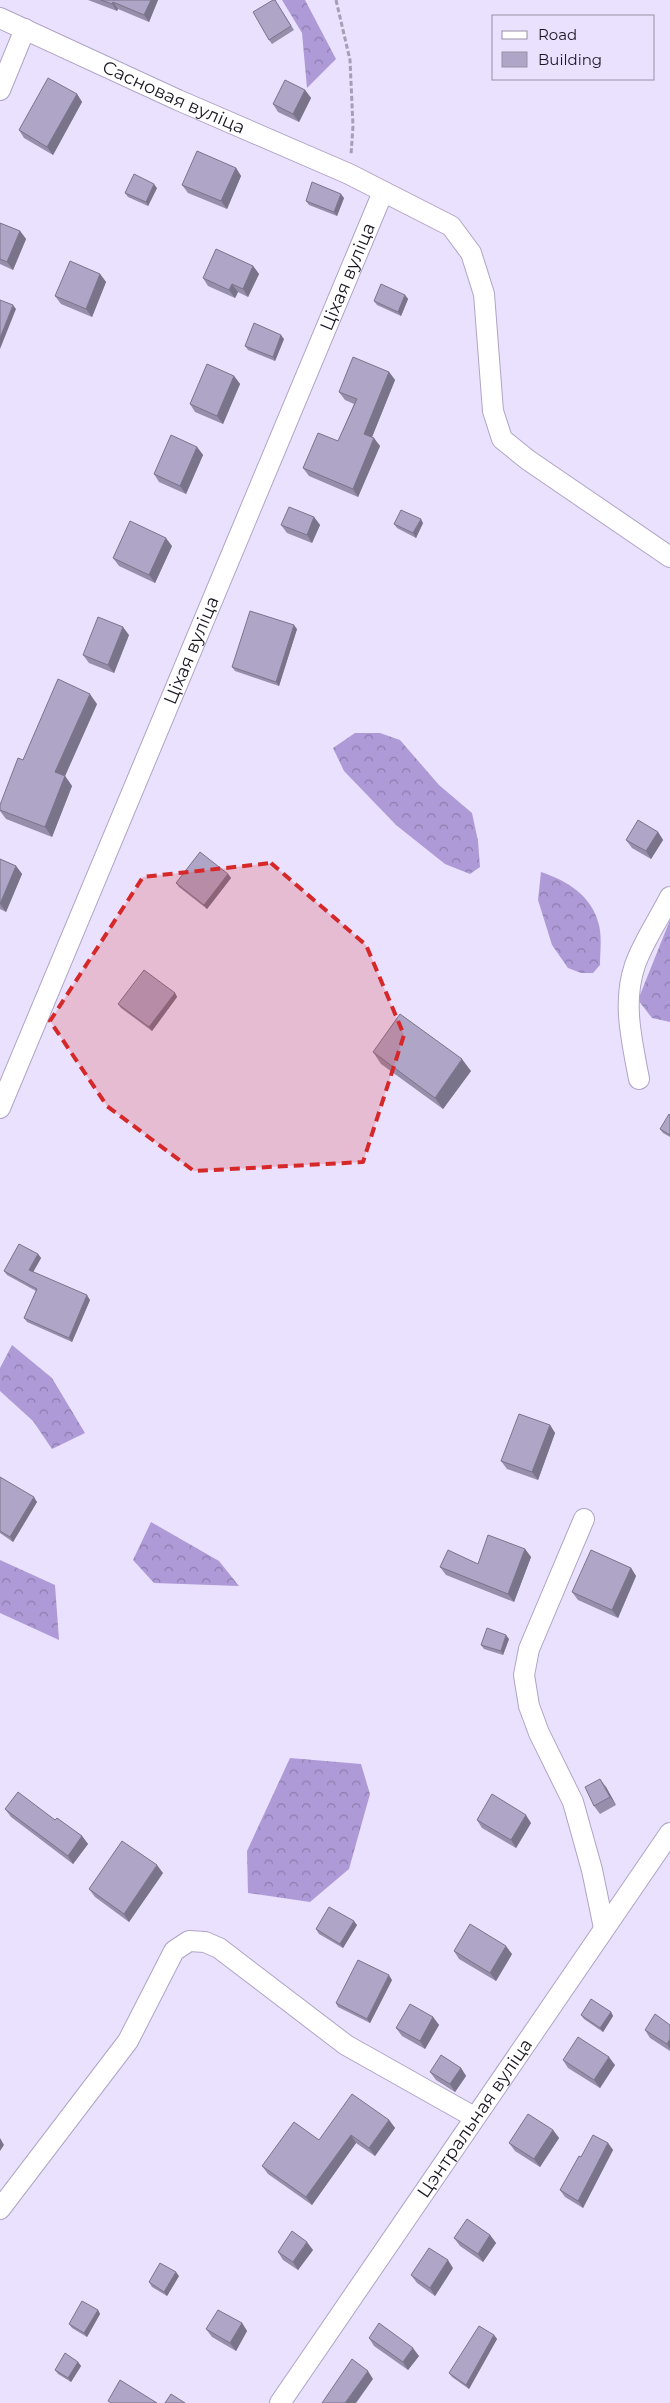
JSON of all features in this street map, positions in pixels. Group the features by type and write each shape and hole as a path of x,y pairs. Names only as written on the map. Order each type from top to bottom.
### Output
{"street":[{"name":"Сасновая вуліца","path":"0,18 178,100 349,174 383,192 414,205 451,226 471,252 484,294 493,411 502,438 528,460 670,557"},
{"path":"0,90 25,28"},
{"name":"Ціхая вуліца","path":"0,1108 383,192"},
{"path":"639,1079 630,1032 628,1000 635,965 670,897"},
{"path":"584,1519 528,1649 524,1675 529,1706 539,1733 573,1802 592,1870 604,1928"},
{"name":"Цэнтральная вуліца","path":"280,2403 670,1833"},
{"path":"0,2209 128,2041 174,1951 189,1941 205,1942 219,1948 346,2045 474,2117"}],"path":[{"path":"336,0 350,60 353,126 349,174"}],"highlighted area":[{"path":"271,863 366,945 404,1035 363,1162 194,1171 107,1106 50,1021 143,877"}],"green space":[{"path":"282,0 305,0 336,59 307,88 302,33"},
{"path":"355,733 380,733 400,740 439,785 472,813 478,841 480,867 470,874 445,864 396,825 344,771 333,748"},
{"path":"541,872 560,880 578,891 596,915 600,935 600,965 593,973 581,973 568,968 552,945 538,900"},
{"path":"670,920 670,1022 652,1018 638,1000"},
{"path":"12,1345 52,1378 85,1433 52,1449 33,1421 0,1391 0,1368"},
{"path":"151,1522 219,1561 239,1586 154,1583 133,1560"},
{"path":"0,1560 55,1585 59,1640 0,1613"},
{"path":"290,1758 361,1764 370,1794 349,1869 310,1902 248,1893 247,1851"}],"building":[{"path":"101,0 151,0 144,15 113,2 112,4"},
{"path":"275,0 291,26 269,40 253,12"},
{"path":"48,78 77,94 47,147 19,130"},
{"path":"285,80 305,90 293,114 273,104"},
{"path":"197,151 236,168 221,201 182,185"},
{"path":"134,174 154,184 146,202 125,193"},
{"path":"312,182 341,194 334,212 306,201"},
{"path":"0,223 20,231 7,262 0,259"},
{"path":"216,249 253,266 243,289 232,284 229,290 203,278"},
{"path":"70,261 100,274 86,309 55,296"},
{"path":"381,284 405,295 398,312 374,301"},
{"path":"0,300 13,305 0,338"},
{"path":"254,323 281,335 273,357 245,346"},
{"path":"353,357 389,372 364,434 374,438 353,489 303,468 318,433 338,441 357,399 339,392"},
{"path":"207,364 234,376 217,416 190,404"},
{"path":"171,435 197,447 180,486 154,474"},
{"path":"289,507 314,517 307,535 281,525"},
{"path":"401,510 421,519 413,533 394,524"},
{"path":"130,521 166,538 149,575 113,558"},
{"path":"250,611 294,625 276,682 232,667"},
{"path":"98,617 123,627 108,665 83,655"},
{"path":"58,679 90,694 55,772 65,776 45,827 0,810 0,805 18,758 23,760"},
{"path":"638,820 658,832 646,851 626,840"},
{"path":"200,852 228,874 204,905 176,883"},
{"path":"0,859 16,866 0,904"},
{"path":"144,970 175,993 149,1027 118,1004"},
{"path":"400,1014 462,1059 435,1098 373,1052"},
{"path":"670,1115 670,1135 660,1129"},
{"path":"19,1244 38,1254 29,1270 87,1295 69,1338 24,1318 37,1289 4,1271"},
{"path":"519,1414 550,1425 532,1472 501,1461"},
{"path":"0,1477 34,1497 10,1537 0,1531"},
{"path":"488,1535 525,1549 508,1594 440,1567 448,1550 478,1564"},
{"path":"591,1550 631,1568 612,1610 572,1592"},
{"path":"487,1628 506,1635 501,1651 481,1645"},
{"path":"600,1779 610,1797 594,1806 585,1787"},
{"path":"18,1792 55,1820 57,1818 82,1836 68,1856 5,1809"},
{"path":"492,1794 526,1815 511,1840 477,1820"},
{"path":"122,1841 157,1865 124,1914 89,1889"},
{"path":"329,1907 354,1921 340,1944 316,1929"},
{"path":"470,1924 506,1946 490,1973 454,1951"},
{"path":"358,1960 389,1975 367,2019 336,2003"},
{"path":"591,1999 611,2012 600,2028 581,2015"},
{"path":"410,2004 433,2017 420,2041 396,2028"},
{"path":"655,2014 670,2025 670,2039 667,2044 645,2030"},
{"path":"578,2037 609,2057 594,2080 563,2060"},
{"path":"441,2055 461,2068 450,2084 430,2072"},
{"path":"352,2094 389,2120 369,2148 351,2135 306,2197 262,2166 294,2122 319,2140"},
{"path":"528,2114 553,2130 534,2159 509,2143"},
{"path":"593,2135 608,2143 578,2201 560,2190"},
{"path":"467,2219 490,2235 478,2254 454,2238"},
{"path":"292,2231 307,2242 293,2262 278,2252"},
{"path":"429,2248 448,2260 430,2288 411,2275"},
{"path":"160,2263 176,2272 164,2292 149,2282"},
{"path":"82,2301 98,2310 84,2333 69,2324"},
{"path":"218,2310 242,2323 230,2343 206,2329"},
{"path":"379,2323 413,2348 403,2362 369,2338"},
{"path":"479,2326 494,2335 466,2385 449,2373"},
{"path":"65,2353 78,2362 68,2378 55,2370"},
{"path":"352,2359 368,2371 345,2403 322,2403"},
{"path":"120,2380 157,2403 111,2403 108,2401"},
{"path":"171,2394 185,2403 165,2403"}]}
